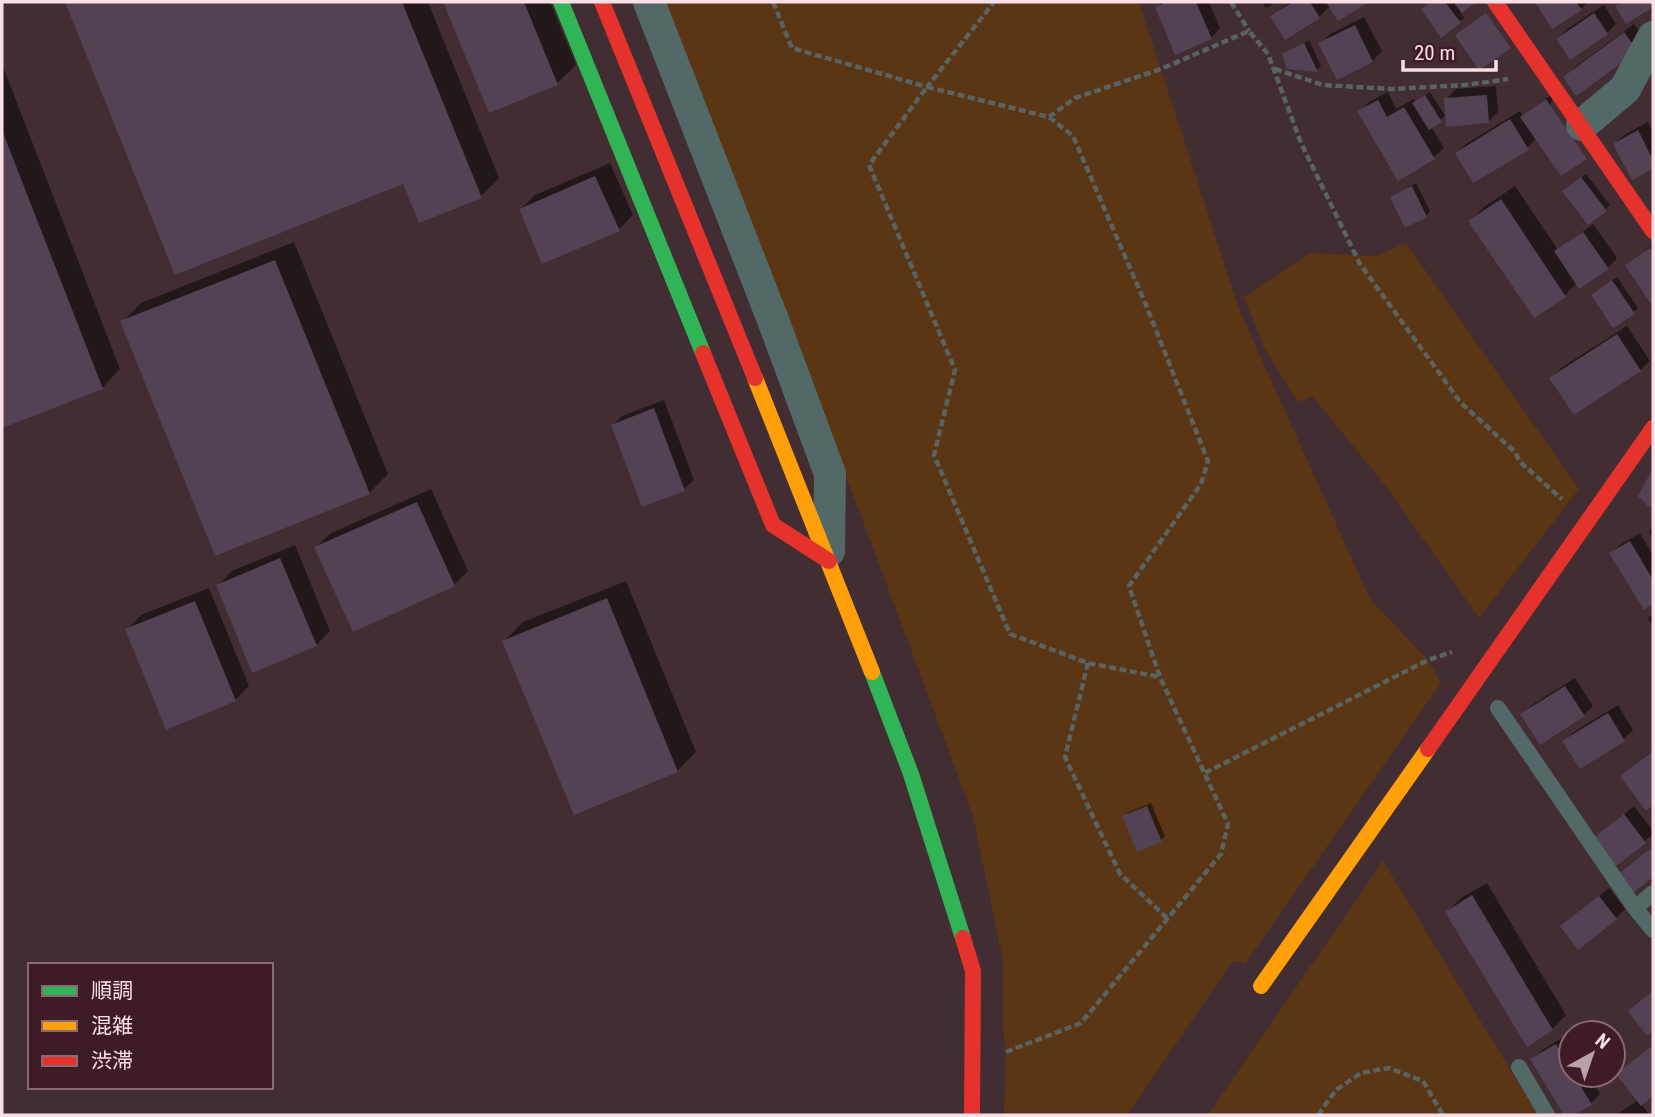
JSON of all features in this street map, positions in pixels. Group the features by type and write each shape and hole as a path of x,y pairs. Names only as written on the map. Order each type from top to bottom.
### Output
{"street":[{"path":"561,2 773,524 829,561"},
{"path":"602,2 829,561 911,774 973,971 972,1115"},
{"path":"649,2 774,320 830,474 829,561"},
{"path":"1495,2 1653,231"},
{"path":"1582,125 1625,89 1653,37"},
{"path":"1261,986 1653,428"}],"lane":[{"path":"1498,708 1635,908 1653,930"},
{"path":"1635,908 1653,893"},
{"path":"1519,1068 1547,1115"}],"path":[{"path":"773,2 792,48 927,87 1049,117 1073,136 1146,305 1208,461 1201,484 1129,586 1160,677 1228,824 1221,854 1081,1023 1006,1052"},
{"path":"994,2 869,165 955,370 934,455 1010,634 1088,663 1160,677"},
{"path":"1231,2 1249,31 1268,54 1301,143 1367,274 1461,403 1564,502"},
{"path":"1049,117 1075,98 1161,69 1249,31"},
{"path":"1274,69 1323,85 1392,89 1465,85 1545,74"},
{"path":"1205,773 1428,660"},
{"path":"1088,663 1065,757 1120,874 1167,918"},
{"path":"1318,1115 1336,1090 1361,1073 1389,1068 1423,1081 1443,1115"}],"shaded area":[{"path":"656,2 1139,2 1239,309 1370,599 1428,660 1441,683 1245,964 1233,961 1127,1115 1004,1115 1006,1052 1003,1026 1003,961 973,816 851,489"},
{"path":"1406,243 1579,489 1479,618 1386,486 1312,396 1298,402 1264,348 1244,297 1310,253 1376,256"},
{"path":"1383,861 1538,1115 1208,1115"}],"building":[{"path":"65,2 402,2 482,198 419,223 403,184 175,275"},
{"path":"443,2 524,2 558,85 489,113"},
{"path":"1167,2 1196,2 1212,39 1175,55 1155,7"},
{"path":"1293,2 1310,2 1320,18 1285,40 1270,16"},
{"path":"1326,2 1369,2 1338,21"},
{"path":"1431,2 1445,2 1461,23 1441,38 1421,9"},
{"path":"1453,2 1476,2 1462,13"},
{"path":"1535,2 1576,2 1582,10 1552,29"},
{"path":"1623,2 1653,2 1653,7 1626,24 1615,6"},
{"path":"1486,13 1511,48 1479,70 1455,35"},
{"path":"1594,13 1608,34 1570,60 1556,39"},
{"path":"1355,25 1373,62 1337,80 1318,43"},
{"path":"1624,32 1638,51 1576,96 1563,77"},
{"path":"1304,43 1318,72 1287,69 1282,54"},
{"path":"1425,95 1442,122 1429,130 1412,103"},
{"path":"1487,95 1489,123 1446,127 1444,98"},
{"path":"1546,99 1587,159 1561,176 1520,117"},
{"path":"1378,100 1387,117 1404,107 1435,159 1398,181 1357,111"},
{"path":"1510,119 1529,150 1473,183 1455,153"},
{"path":"2,130 103,389 2,428"},
{"path":"1638,130 1653,160 1653,169 1632,180 1613,144"},
{"path":"595,176 620,231 542,264 519,209"},
{"path":"1581,177 1607,211 1588,225 1562,191"},
{"path":"1412,186 1427,217 1405,228 1390,197"},
{"path":"1501,199 1566,297 1534,318 1468,221"},
{"path":"1583,232 1609,269 1579,289 1554,251"},
{"path":"1650,248 1653,252 1653,307 1625,265"},
{"path":"275,260 370,494 215,556 120,321"},
{"path":"1612,280 1635,314 1613,328 1591,295"},
{"path":"1617,334 1641,371 1574,415 1549,378"},
{"path":"654,408 685,491 642,507 611,425"},
{"path":"1653,468 1653,506 1650,508 1638,496"},
{"path":"417,502 455,586 353,632 314,547"},
{"path":"1630,541 1653,580 1653,604 1644,610 1609,553"},
{"path":"280,558 317,646 252,673 216,585"},
{"path":"607,598 678,772 574,815 502,641"},
{"path":"195,601 236,701 166,730 125,629"},
{"path":"1565,686 1585,716 1540,745 1520,714"},
{"path":"1608,713 1625,741 1580,769 1562,741"},
{"path":"1653,751 1653,805 1646,811 1620,776"},
{"path":"1147,806 1162,842 1137,852 1122,816"},
{"path":"1624,814 1646,843 1615,867 1593,838"},
{"path":"1650,849 1653,853 1653,877 1632,894 1617,875"},
{"path":"1472,895 1553,1030 1527,1047 1445,912"},
{"path":"1599,896 1617,919 1578,950 1560,926"},
{"path":"1653,991 1653,1031 1647,1036 1628,1011"},
{"path":"1556,1044 1557,1089 1582,1089 1592,1105 1574,1115 1564,1115 1530,1059"},
{"path":"1653,1045 1653,1096 1641,1106 1627,1088 1627,1065"}],"traffic: fast":[{"path":"561,2 703,353"},
{"path":"872,672 911,774 963,938"}],"traffic: slow":[{"path":"755,378 872,672"},
{"path":"1261,986 1428,749"}],"traffic: jam":[{"path":"602,2 755,378"},
{"path":"1495,2 1653,231"},
{"path":"703,353 773,525 829,561"},
{"path":"1428,749 1653,428"},
{"path":"963,938 973,971 972,1115"}]}
